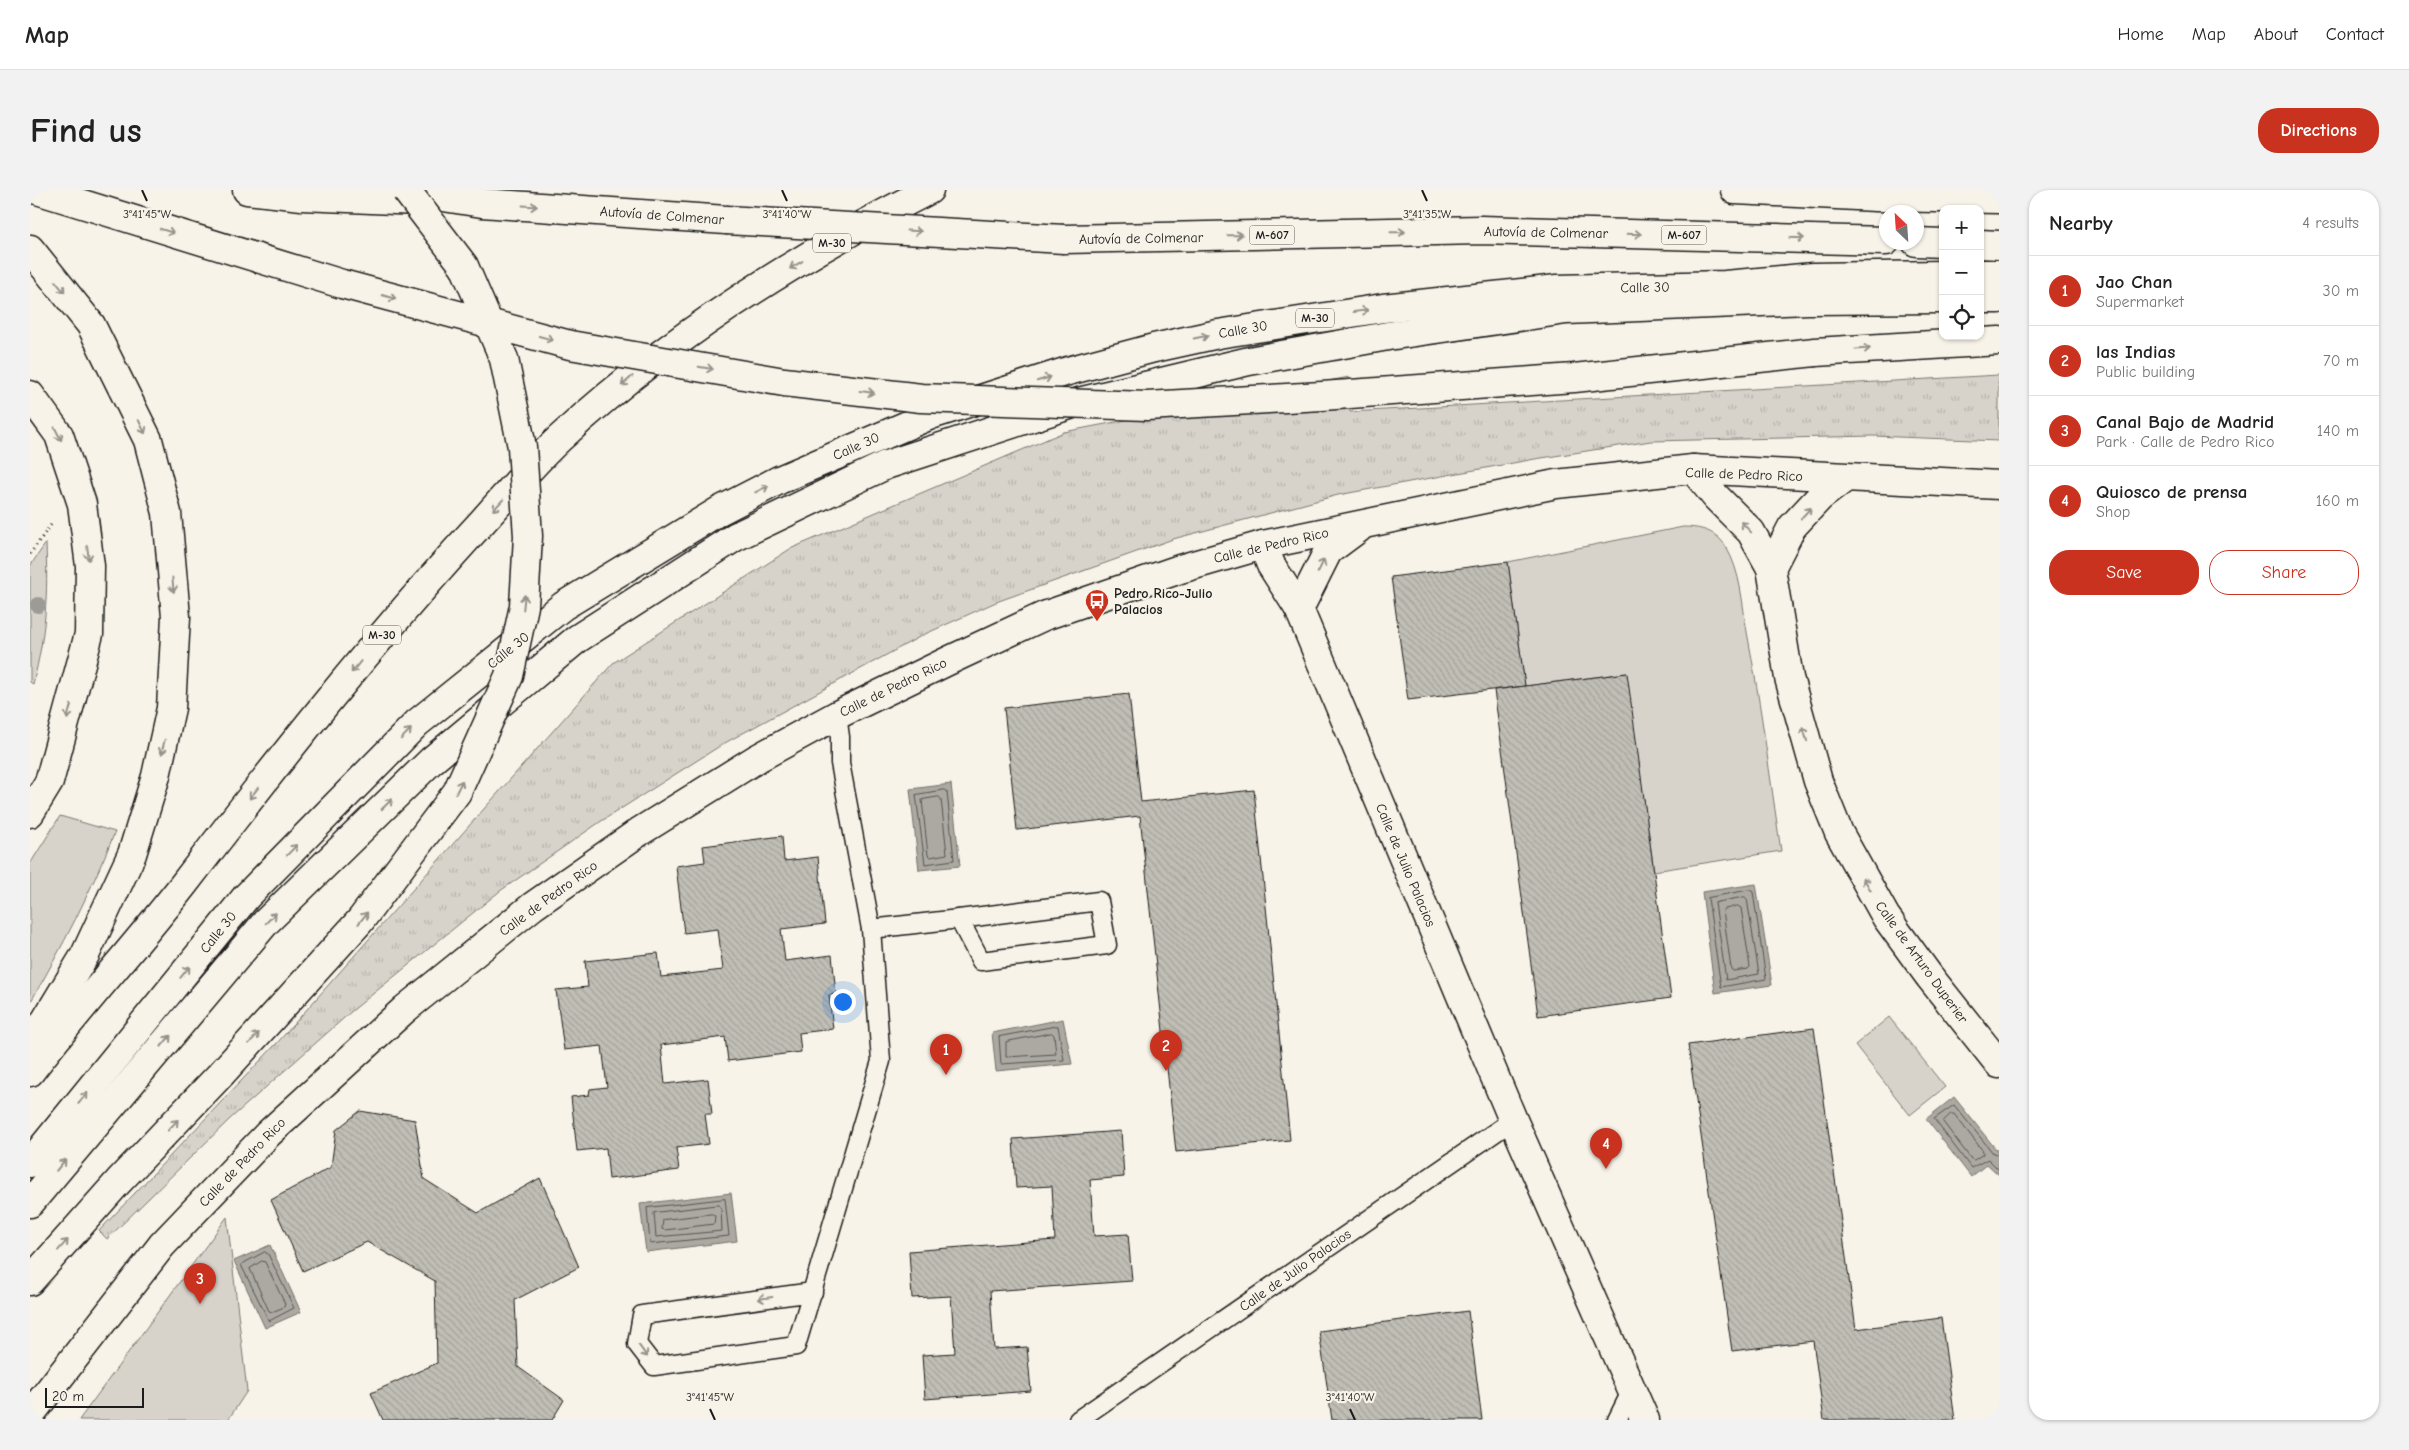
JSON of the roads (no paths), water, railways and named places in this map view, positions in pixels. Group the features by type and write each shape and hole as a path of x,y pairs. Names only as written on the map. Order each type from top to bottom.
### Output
{"main road":[{"path":"37,190 342,284 570,345 784,382 921,398 1148,406 1574,378 1815,352 1999,341"},
{"path":"247,190 302,196 482,203"},
{"name":"Autovía de Colmenar","path":"398,190 482,203 726,220 1064,239 1481,230 1879,241"},
{"path":"30,1281 360,921 457,792 509,676 524,606 528,536 522,446 504,359 464,266 406,190"},
{"name":"M-30","path":"30,1072 73,1017 172,899 282,756 408,603 558,441 644,367 737,301 829,245 929,190"},
{"path":"1735,190 1876,197 1999,199"},
{"path":"1876,197 1943,205"},
{"path":"1984,210 1999,212"},
{"path":"1924,242 1939,243"},
{"path":"1984,244 1999,244"},
{"path":"30,249 91,325 148,440 168,513 176,617 171,708 156,776 132,854 85,955 30,1046"},
{"path":"1984,274 1999,274"},
{"name":"Calle 30","path":"30,1163 246,897 417,723 563,606 719,511 779,480 940,412 1068,371 1154,348 1227,332 1383,308 1556,289 1725,285 1814,277 1939,275"},
{"path":"1984,299 1999,299"},
{"path":"30,1203 266,922 431,762 577,639 735,537 886,465 1082,401 1249,361 1388,336 1566,310 1808,300 1939,300"},
{"path":"30,395 59,434 82,504 90,566 89,634 49,782 30,813"},
{"name":"Calle de Pedro Rico","path":"30,1415 162,1246 268,1134 405,1010 533,906 639,832 758,758 837,715 1044,616 1180,569 1263,545 1556,484 1693,469 1999,485"},
{"name":"Calle de Arturo Duperier","path":"1693,469 1716,497 1751,532 1771,568 1789,678 1818,780 1839,833 1886,917 1929,976 1999,1064"},
{"path":"1771,568 1792,527 1820,497 1845,478"},
{"path":"1299,610 1328,551 1362,524"},
{"name":"Calle de Julio Palacios","path":"1263,545 1271,565 1299,610 1513,1120 1645,1420"}],"lane":[{"path":"813,1292 642,1315 637,1344 654,1366 796,1346 813,1292 881,1061 871,929 840,763 840,737 837,715"},
{"path":"871,929 1099,901 1107,945 980,962 958,919"},
{"name":"Calle de Julio Palacios","path":"1078,1420 1513,1120"},
{"path":"1617,1420 1632,1390"}],"water":[{"path":"951,784 960,866 919,870 910,789"},
{"path":"1756,884 1772,985 1715,993 1702,892"},
{"path":"1063,1019 1072,1064 996,1071 992,1033"},
{"path":"1954,1097 1999,1153 1999,1175 1987,1164 1971,1177 1926,1119"},
{"path":"731,1193 737,1241 646,1252 640,1204"},
{"path":"270,1245 301,1312 265,1328 234,1261"}],"place":[{"name":"Pedro Rico-Julio Palacios","path":"1097,622"},
{"name":"las Indias","path":"1166,1071"},
{"name":"Jao Chan","path":"946,1075"},
{"name":"Quiosco de prensa","path":"1606,1169"},
{"name":"Canal Bajo de Madrid","path":"200,1304"}]}
